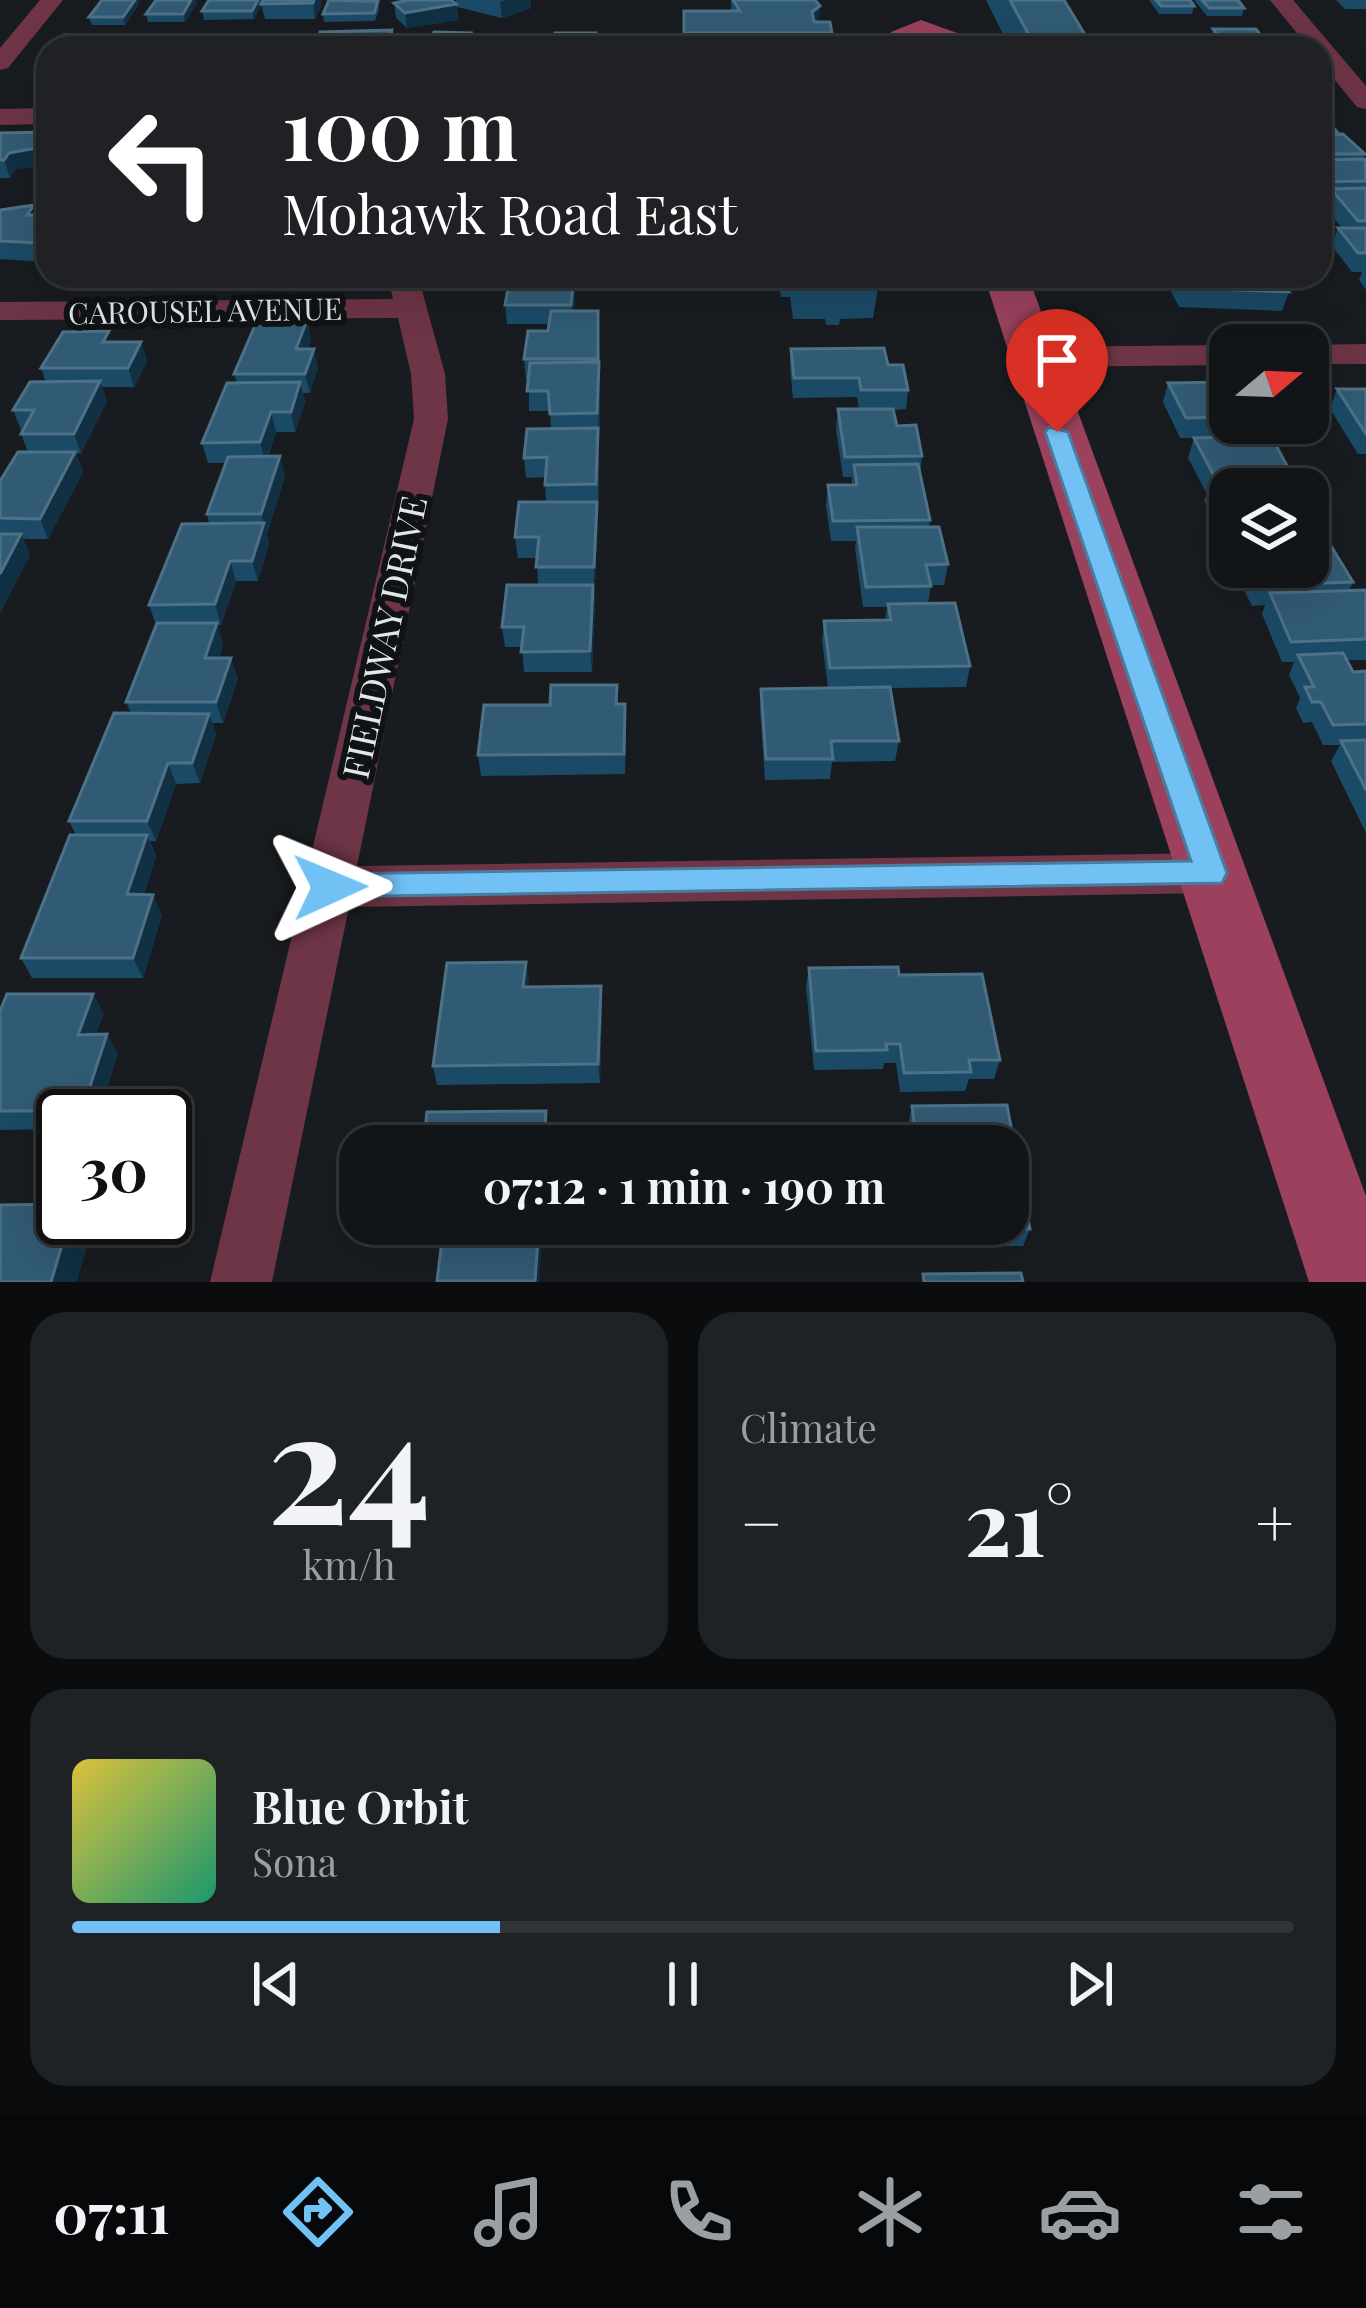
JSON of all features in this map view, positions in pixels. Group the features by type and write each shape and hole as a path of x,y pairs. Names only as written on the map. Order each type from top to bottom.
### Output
{"main road":[{"path":"1010,288 1353,1282"}],"street":[{"path":"0,63 52,0"},
{"path":"1281,0 1311,36"},
{"path":"1332,61 1366,102"},
{"path":"0,117 36,116"},
{"name":"CAROUSEL AVENUE","path":"0,311 407,292"},
{"name":"FIELDWAY DRIVE","path":"242,1282 431,418 428,374 407,292"},
{"path":"1329,354 1366,353"},
{"path":"1032,357 1209,355"},
{"path":"330,887 1211,873"}],"building":[{"path":"102,0 135,0 123,17 89,17"},
{"path":"156,0 191,0 183,14 146,14"},
{"path":"209,0 258,0 252,11 202,11"},
{"path":"263,0 314,0 261,4"},
{"path":"329,0 378,1 374,13 323,14"},
{"path":"733,0 815,0 820,6 812,12 814,22 830,22 832,33 684,33 684,11 740,11"},
{"path":"1010,0 1064,0 1086,36 1030,36"},
{"path":"1156,0 1190,0 1194,6 1161,6"},
{"path":"1202,0 1238,0 1244,8 1209,8"},
{"path":"394,3 456,4 405,13"},
{"path":"1213,29 1256,29 1261,36 1219,36"},
{"path":"392,30 391,35 360,36 319,36 320,32"},
{"path":"434,32 471,33 470,36 433,36"},
{"path":"555,33 596,33 596,36"},
{"path":"36,132 36,148 9,153 0,160 0,133"},
{"path":"1332,134 1343,134 1365,154 1332,154"},
{"path":"1365,159 1366,181 1332,182 1332,160"},
{"path":"1366,188 1366,221 1358,221 1332,189"},
{"path":"34,205 27,215 36,215 36,243 0,241 0,210"},
{"path":"1338,228 1366,228 1366,253 1358,253"},
{"path":"508,288 573,288 571,305 505,305"},
{"path":"1185,288 1286,288 1289,292"},
{"path":"551,311 598,311 598,359 524,359 528,331 548,331"},
{"path":"307,320 296,349 314,349 305,374 234,374 257,321"},
{"path":"109,331 103,342 141,342 128,368 41,368 63,332"},
{"path":"884,348 888,365 903,365 908,390 861,390 859,378 794,378 791,349"},
{"path":"599,362 597,413 550,414 548,391 527,391 530,363"},
{"path":"100,381 74,434 21,434 34,410 13,410 30,382"},
{"path":"300,382 291,412 271,412 260,442 202,443 227,383"},
{"path":"1209,382 1209,417 1186,418 1168,383"},
{"path":"1337,389 1366,389 1366,434"},
{"path":"838,409 893,409 897,426 916,425 922,456 845,457"},
{"path":"598,428 596,484 545,485 547,457 524,458 527,429"},
{"path":"1194,438 1209,438 1209,444 1275,444 1288,468 1210,468"},
{"path":"18,452 75,452 40,519 0,518 0,481"},
{"path":"280,456 261,514 207,514 228,457"},
{"path":"918,464 930,520 833,521 828,485 857,485 854,465"},
{"path":"519,502 597,502 594,567 536,567 539,537 515,537"},
{"path":"264,523 252,561 230,561 215,604 149,605 182,524"},
{"path":"857,527 939,527 948,564 926,565 931,586 866,587"},
{"path":"0,534 21,534 0,574"},
{"path":"1329,543 1353,582 1329,583"},
{"path":"507,585 593,585 590,651 521,652 524,627 502,627"},
{"path":"1366,590 1366,639 1291,642 1270,593"},
{"path":"955,603 970,666 830,668 824,621 891,620 888,604"},
{"path":"157,623 217,623 205,658 231,658 216,702 126,702"},
{"path":"1343,653 1353,672 1366,671 1366,724 1333,725 1321,702 1312,702 1305,687 1314,687 1298,655"},
{"path":"551,685 617,685 616,704 625,704 624,754 478,755 484,705 550,705"},
{"path":"890,687 899,741 831,741 833,759 766,759 761,689"},
{"path":"114,713 209,714 192,763 168,763 147,821 69,821"},
{"path":"1366,740 1366,790 1341,741"},
{"path":"70,835 147,835 127,894 153,895 133,958 21,958"},
{"path":"526,962 523,987 601,986 598,1064 433,1066 447,963"},
{"path":"898,967 899,975 982,974 1000,1060 969,1060 971,1072 904,1073 900,1044 886,1044 887,1050 816,1051 809,968"},
{"path":"7,994 93,994 78,1035 107,1034 89,1089 36,1089 36,1111 0,1111 0,1011"},
{"path":"1007,1105 1011,1125 914,1125 912,1106"},
{"path":"546,1111 545,1125 425,1125 427,1112"},
{"path":"36,1204 36,1245 62,1245 51,1282 0,1282 0,1205"},
{"path":"441,1245 538,1245 535,1281 437,1281"},
{"path":"1021,1273 1023,1282 924,1282 923,1274"}],"route":[{"path":"330,887 1211,873 1057,432"}]}
